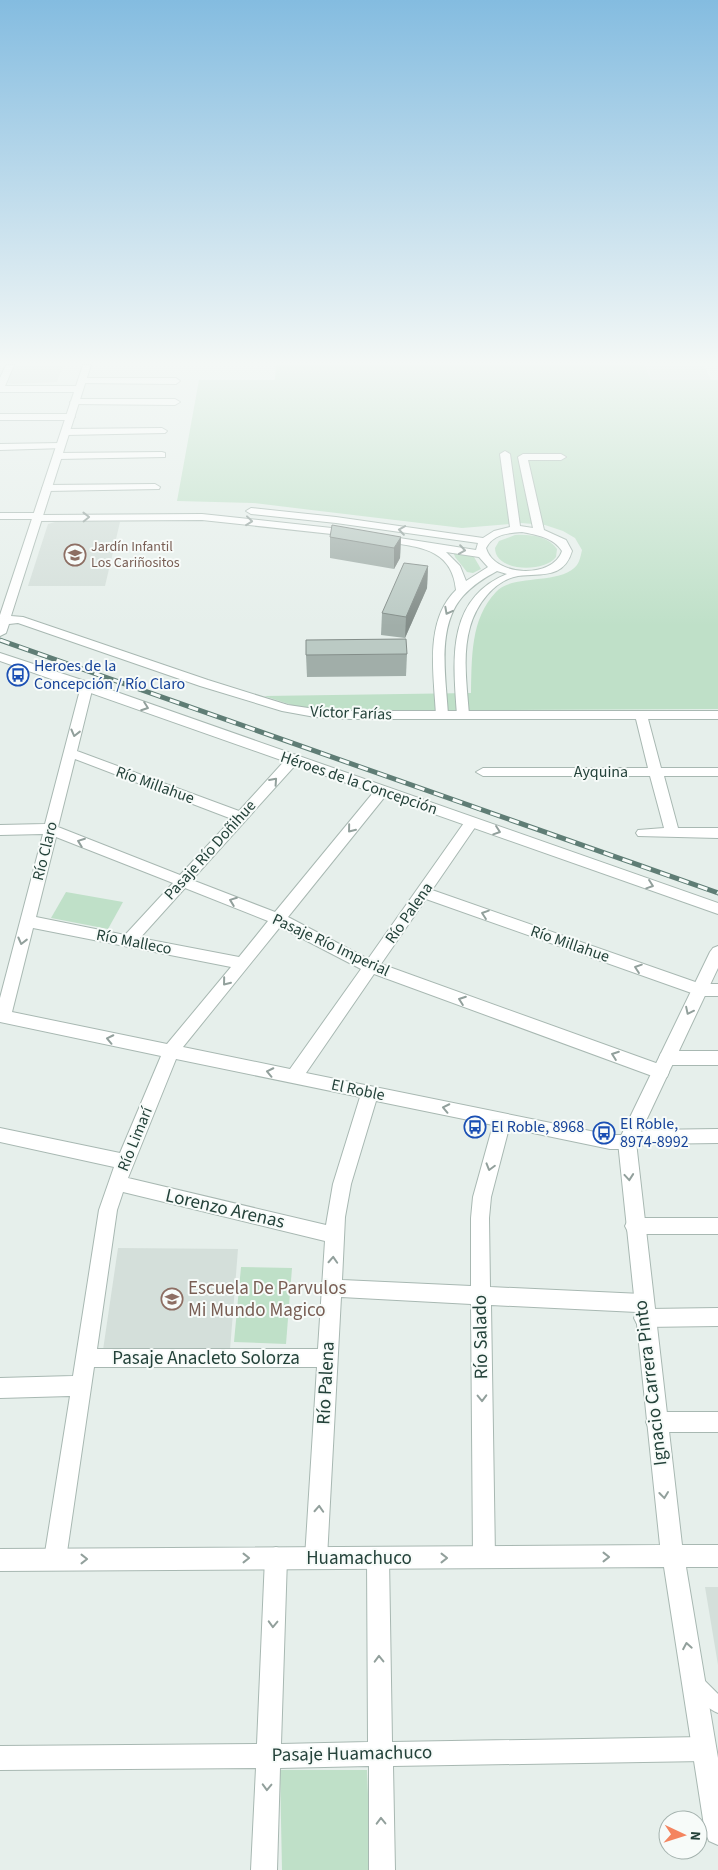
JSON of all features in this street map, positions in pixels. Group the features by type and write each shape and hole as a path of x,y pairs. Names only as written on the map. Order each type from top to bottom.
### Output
{"street":[{"path":"0,633 4,613 59,452"},
{"path":"92,452 162,455"},
{"path":"505,454 515,529"},
{"path":"538,531 523,457 561,457"},
{"path":"47,488 155,487"},
{"path":"0,516 183,507 252,511 336,520 485,541"},
{"path":"39,514 202,517 296,526 482,554"},
{"path":"515,529 538,531 557,538 568,552 566,559 560,566 550,571 537,574 517,573 496,567 486,560 482,554 481,548 485,541 494,534 515,529"},
{"path":"423,545 438,551 458,568 462,579 462,591"},
{"path":"442,715 438,644 441,626 447,610 462,591 478,575 496,567"},
{"path":"463,715 459,660 461,634 465,620 482,593 494,583 517,573"},
{"name":"Víctor Farías","path":"4,613 204,683 286,708 315,713 351,715 718,715"},
{"name":"Héroes de la Concepción","path":"0,657 718,909"},
{"path":"439,660 459,660"},
{"name":"Río Claro","path":"1,1016 87,686"},
{"path":"641,715 672,833"},
{"name":"Río Millahue","path":"70,753 241,816"},
{"name":"Pasaje Río Doñihue","path":"128,941 293,760"},
{"name":"Ayquina","path":"483,772 718,772"},
{"name":"Río Limarí","path":"55,1559 108,1210 116,1183 171,1051 382,791"},
{"name":"Río Palena","path":"294,1077 471,823"},
{"name":"Pasaje Río Imperial","path":"0,830 50,829 278,919 371,967 664,1065 718,1058"},
{"path":"643,833 718,833"},
{"name":"Río Millahue","path":"423,892 709,990"},
{"name":"Río Malleco","path":"27,921 242,963"},
{"path":"627,1142 664,1065 709,990 718,952"},
{"name":"El Roble","path":"1,1016 610,1142 627,1142 648,1137 718,1136"},
{"name":"Río Palena","path":"316,1558 334,1235 342,1184 370,1092"},
{"name":"Río Salado","path":"484,1557 480,1218 482,1197 503,1120"},
{"path":"0,1135 125,1162"},
{"name":"Ignacio Carrera Pinto","path":"627,1142 643,1311 672,1556 718,1832"},
{"name":"Lorenzo Arenas","path":"116,1183 334,1235"},
{"path":"634,1226 718,1226"},
{"path":"331,1288 481,1295 718,1317"},
{"name":"Pasaje Anacleto Solorza","path":"86,1358 327,1358"},
{"path":"0,1388 81,1386"},
{"path":"656,1422 718,1422"},
{"name":"Huamachuco","path":"0,1560 718,1556"},
{"path":"264,1870 276,1558"},
{"path":"378,1558 382,1870"},
{"name":"Pasaje Huamachuco","path":"0,1758 268,1756 704,1748"}],"lane":[{"path":"693,1682 718,1706"}],"shaded area":[{"name":"Jardín Infantil Los Cariñositos","path":"55,522 120,522 105,586 28,586 48,524"},
{"name":"Escuela De Parvulos Mi Mundo Magico","path":"118,1248 238,1249 230,1350 103,1350"},
{"path":"705,1587 718,1587 718,1665"}],"green space":[{"path":"186,452 718,452 718,709 332,711 301,708 264,696 471,693 472,653 477,627 481,614 496,592 504,586 513,583 548,578 569,571 577,565 582,550 575,538 563,531 545,525 521,523 462,528 253,503 177,501"},
{"path":"515,535 533,536 549,541 557,549 556,557 541,566 531,568 511,566 503,562 497,556 495,548 499,541"},
{"path":"454,554 474,557 481,569 473,573 467,572 455,557"},
{"path":"66,892 123,902 108,929 51,918"},
{"path":"241,1267 292,1268 286,1344 234,1342"},
{"path":"280,1770 367,1770 371,1870 282,1870"}],"building":[{"path":"332,525 401,537 394,548 330,537"},
{"path":"404,563 428,566 406,617 382,613"},
{"path":"406,639 407,654 306,655 306,640"}],"railway":[{"path":"0,640 718,893"}],"place":[{"name":"Jardín Infantil Los Cariñositos","path":"75,555"},
{"name":"Heroes de la Concepción / Río Claro","path":"18,675"},
{"name":"El Roble, 8968","path":"475,1127"},
{"name":"El Roble, 8974-8992","path":"604,1133"},
{"name":"Escuela De Parvulos Mi Mundo Magico","path":"172,1299"}]}
